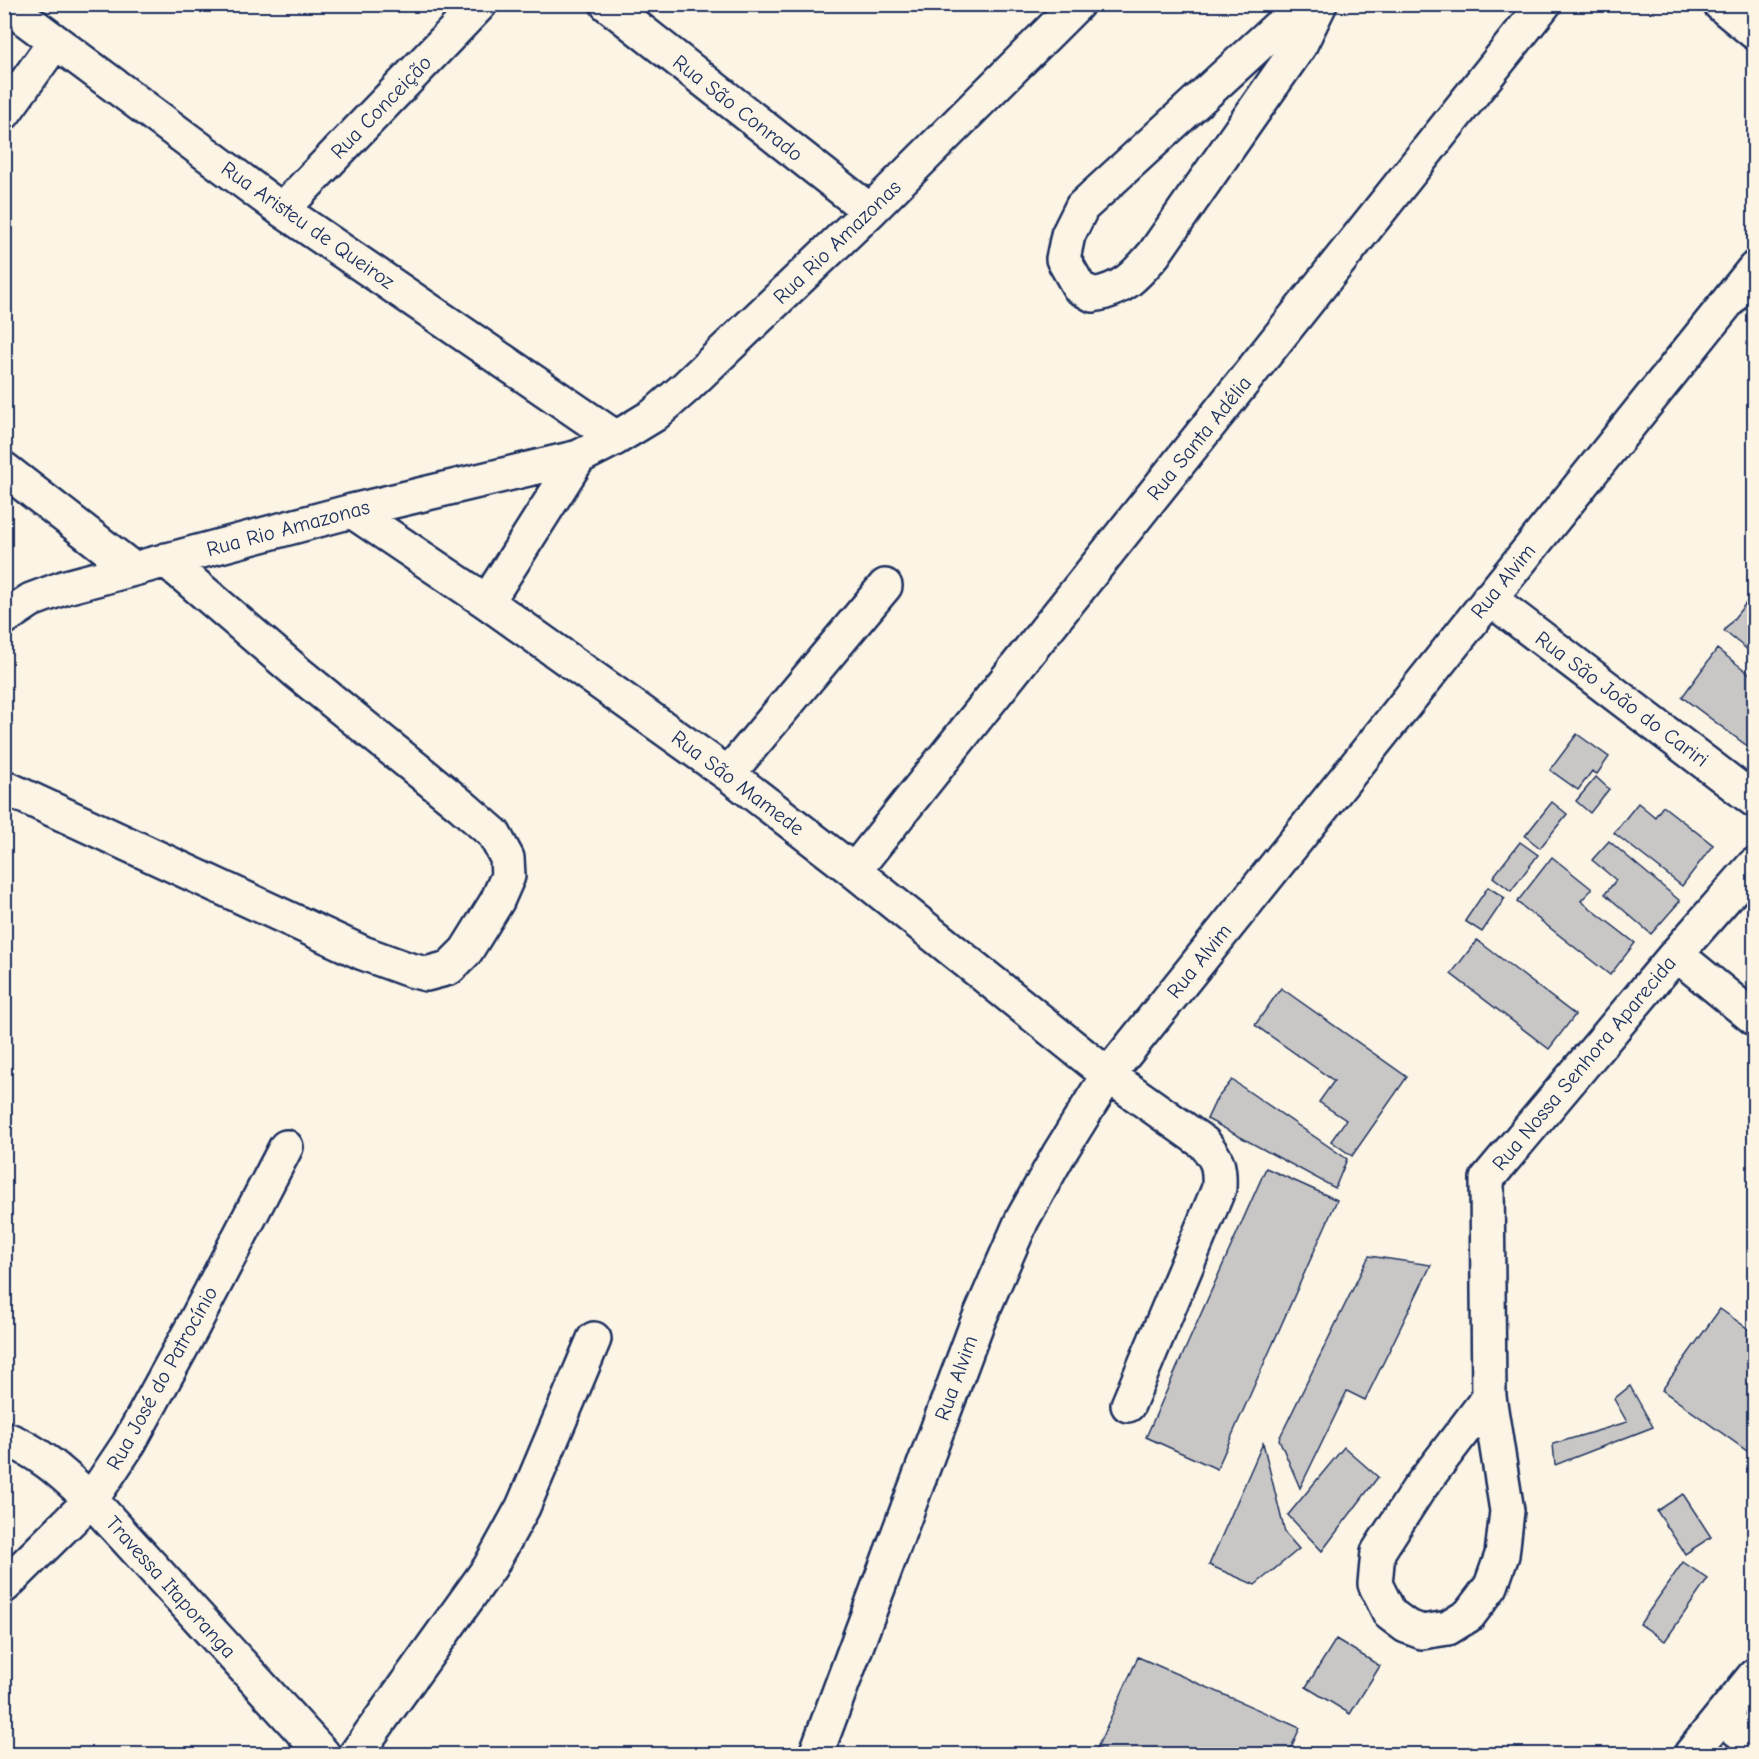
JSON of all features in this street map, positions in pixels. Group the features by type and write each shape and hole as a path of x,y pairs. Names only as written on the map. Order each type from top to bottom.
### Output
{"street":[{"name":"Rua Aristeu de Queiroz","path":"5,4 282,210 616,438"},
{"name":"Rua Conceição","path":"282,210 480,4"},
{"name":"Rua São Conrado","path":"607,4 870,211"},
{"name":"Rua Rio Amazonas","path":"4,618 31,600 66,587 352,511 579,457 616,438 654,415 685,388 870,211 1077,4"},
{"path":"1319,4 1300,45 1154,254 1138,273 1109,293 1093,296 1080,287 1063,260 1068,235 1082,207 1278,27 1319,4"},
{"name":"Rua Santa Adélia","path":"854,871 1544,4"},
{"path":"1720,4 1755,32"},
{"path":"4,112 55,42"},
{"name":"Rua Alvim","path":"816,1755 976,1326 1022,1220 1059,1154 1108,1075 1755,269"},
{"path":"487,602 579,457"},
{"path":"4,469 133,569"},
{"name":"Rua São Mamede","path":"352,511 487,602 728,774 854,871 1108,1075 1204,1143 1215,1156 1220,1170 1219,1188 1128,1405"},
{"path":"4,787 363,952 406,969 426,974 449,968 466,951 497,901 508,876 507,858 494,834 298,674 166,560"},
{"path":"728,774 885,586"},
{"name":"Rua São João do Cariri","path":"1489,598 1755,800"},
{"name":"Rua Nossa Senhora Aparecida","path":"1489,1397 1418,1490 1378,1552 1375,1584 1390,1614 1406,1626 1422,1632 1448,1628 1469,1615 1491,1586 1502,1555 1507,1511 1489,1397 1487,1179 1676,954 1755,865"},
{"path":"1676,954 1755,1018"},
{"name":"Rua José do Patrocínio","path":"4,1586 91,1500 129,1443 187,1338 286,1147"},
{"path":"356,1755 490,1567 523,1507 594,1339"},
{"name":"Travessa Itaporanga","path":"4,1438 24,1445 56,1467 91,1500 323,1755"},
{"path":"1691,1755 1755,1676"},
{"path":"1722,1718 1755,1743"}],"building":[{"path":"1746,603 1754,610 1754,655 1724,631"},
{"path":"1717,649 1754,677 1754,751 1682,697"},
{"path":"1577,734 1609,757 1597,774 1592,771 1578,790 1550,770"},
{"path":"1596,777 1609,789 1590,813 1576,801"},
{"path":"1552,802 1567,814 1540,848 1525,836"},
{"path":"1638,803 1655,817 1663,806 1713,845 1682,886 1614,833"},
{"path":"1609,841 1680,901 1651,934 1605,894 1616,880 1592,860"},
{"path":"1520,842 1538,855 1511,891 1493,877"},
{"path":"1552,857 1592,889 1581,901 1635,943 1610,975 1517,902"},
{"path":"1488,887 1505,898 1482,932 1465,921"},
{"path":"1477,940 1575,1015 1549,1049 1451,974"},
{"path":"1281,988 1407,1077 1352,1156 1331,1141 1346,1120 1319,1102 1334,1081 1255,1025"},
{"path":"1232,1080 1347,1159 1335,1188 1207,1119 1216,1100"},
{"path":"1266,1168 1337,1200 1217,1469 1146,1437"},
{"path":"1369,1256 1431,1265 1365,1400 1347,1391 1300,1488 1279,1439"},
{"path":"1720,1309 1754,1333 1754,1456 1662,1390"},
{"path":"1630,1386 1653,1427 1555,1465 1553,1444 1627,1422 1614,1399"},
{"path":"1263,1443 1285,1533 1299,1549 1255,1585 1209,1565"},
{"path":"1344,1447 1378,1477 1322,1551 1288,1515"},
{"path":"1683,1494 1711,1537 1685,1554 1657,1511"},
{"path":"1683,1562 1708,1579 1665,1641 1640,1624"},
{"path":"1336,1639 1380,1666 1350,1714 1306,1687"},
{"path":"1138,1657 1300,1728 1288,1754 1112,1754 1097,1748"}]}
